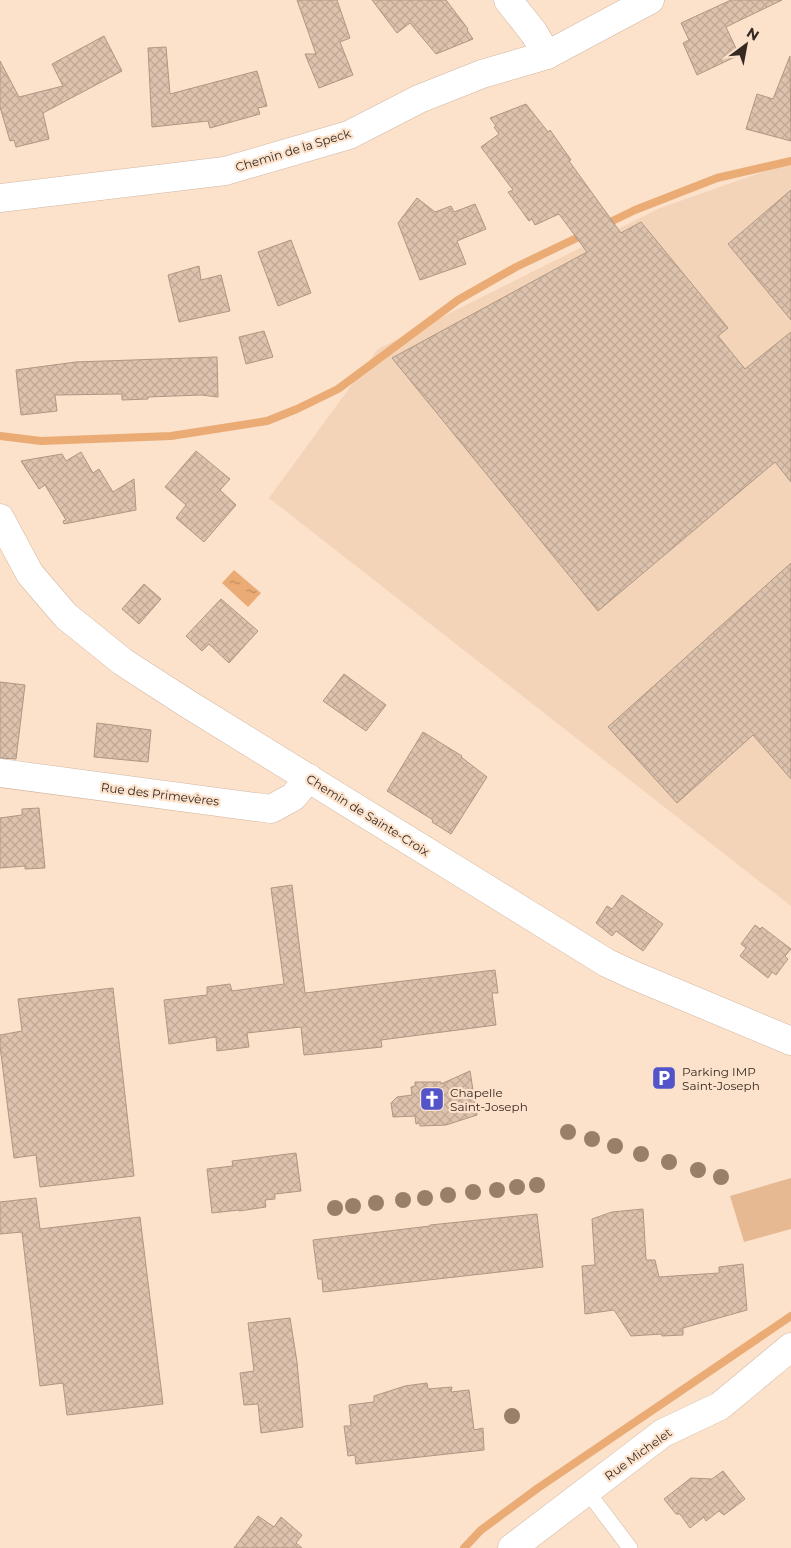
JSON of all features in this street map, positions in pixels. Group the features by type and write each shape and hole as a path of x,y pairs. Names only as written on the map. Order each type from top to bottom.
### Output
{"street":[{"path":"508,0 534,33 547,55"},
{"name":"Chemin de la Speck","path":"0,198 225,171 349,135 419,99 482,74 547,55 650,0"},
{"name":"Chemin de Sainte-Croix","path":"0,518 30,574 66,616 123,662 607,963 632,976 791,1041"},
{"name":"Rue des Primevères","path":"0,773 271,809 293,797 309,778"},
{"name":"Rue Michelet","path":"512,1548 663,1433 720,1406 791,1347"}],"lane":[{"path":"587,1492 630,1548"}],"shaded area":[{"path":"791,162 791,906 269,498 378,349 660,208"},
{"path":"791,1178 791,1229 744,1242 730,1196"}],"water":[{"path":"234,570 261,593 248,607 222,583"}],"building":[{"path":"297,0 337,0 350,38 340,42 353,75 319,88 305,54 316,54"},
{"path":"372,0 446,0 468,29 473,39 436,54 410,23 397,33"},
{"path":"731,0 782,0 726,27 739,55 697,75 683,43 689,40 681,23"},
{"path":"104,36 122,71 43,113 49,139 16,147 14,140 10,141 0,107 0,61 19,97 63,86 52,64"},
{"path":"166,47 170,94 257,71 267,106 258,108 260,114 210,128 208,121 152,127 148,48"},
{"path":"790,56 791,141 746,129 757,94 773,99"},
{"path":"526,104 548,132 550,130 571,160 569,161 621,233 641,222 728,328 718,336 745,369 791,332 791,482 775,462 598,611 392,358 587,252 559,214 535,225 532,219 529,221 508,192 513,190 481,147 499,134 490,118"},
{"path":"791,190 791,320 728,244"},
{"path":"417,198 435,212 451,206 454,212 475,204 486,229 457,241 466,264 420,280 398,223"},
{"path":"291,240 311,293 278,306 258,252"},
{"path":"199,266 201,280 221,275 230,311 179,322 168,275"},
{"path":"264,331 273,357 246,364 239,337"},
{"path":"217,357 218,397 201,395 122,400 122,394 55,395 57,411 21,415 16,370 76,362"},
{"path":"196,451 230,479 220,490 236,505 204,542 176,518 186,505 165,487"},
{"path":"81,452 93,473 99,469 113,492 134,479 136,510 64,524 63,521 66,520 45,485 39,489 21,461 62,454 66,461"},
{"path":"791,563 791,779 753,735 677,803 608,727"},
{"path":"144,584 161,599 139,624 122,609"},
{"path":"221,599 258,631 229,663 209,644 202,651 186,636"},
{"path":"344,674 386,705 366,731 323,701"},
{"path":"0,682 25,685 16,759 0,758"},
{"path":"97,723 151,730 148,762 94,757"},
{"path":"423,732 462,756 487,777 451,834 432,822 433,820 387,791"},
{"path":"39,808 45,868 25,869 25,866 0,868 0,818 22,815 22,809"},
{"path":"292,885 305,993 495,970 498,993 492,993 496,1025 381,1040 382,1047 304,1055 301,1027 247,1033 249,1047 217,1051 216,1037 169,1044 164,1000 207,995 207,987 230,984 232,991 284,984 271,888"},
{"path":"622,895 663,924 643,951 616,931 612,936 596,923 607,906 612,909"},
{"path":"755,925 760,929 762,927 791,949 785,956 788,959 776,975 772,972 768,978 740,956 746,948 741,944"},
{"path":"113,988 134,1176 40,1187 36,1155 14,1158 0,1035 22,1031 18,999"},
{"name":"Chapelle Saint-Joseph","path":"470,1071 477,1115 446,1125 420,1126 420,1123 416,1124 415,1116 393,1117 391,1103 397,1097 412,1095 411,1087 415,1086 415,1082 441,1082 441,1084"},
{"path":"296,1153 301,1191 275,1194 275,1199 265,1200 266,1207 212,1213 207,1169 233,1166 232,1161"},
{"path":"36,1198 40,1229 140,1217 163,1404 67,1415 63,1383 40,1386 22,1232 0,1234 0,1202"},
{"path":"643,1209 646,1260 655,1260 659,1277 719,1273 719,1267 743,1264 747,1310 683,1328 683,1335 662,1336 662,1334 631,1336 614,1310 585,1314 582,1266 595,1265 592,1219 612,1212"},
{"path":"537,1214 543,1267 323,1292 322,1279 318,1279 313,1240"},
{"path":"290,1318 297,1362 303,1427 261,1433 258,1404 244,1405 240,1373 254,1371 248,1323"},
{"path":"427,1383 428,1389 452,1387 451,1392 469,1390 474,1430 483,1428 484,1450 356,1464 355,1455 348,1456 344,1426 351,1426 349,1405 374,1402 374,1396 405,1386"},
{"path":"723,1471 745,1499 724,1515 719,1511 706,1521 704,1517 690,1528 680,1514 676,1514 664,1499 691,1478 712,1479"},
{"path":"258,1516 274,1527 281,1517 302,1535 296,1543 302,1548 234,1548"}],"waterway":[{"path":"604,225 635,210 717,178 791,161"},
{"path":"0,436 41,441 171,436 267,421 338,389 458,300 516,267 585,234"},
{"path":"464,1548 481,1530 538,1488 791,1316"}],"place":[{"name":"Parking IMP Saint-Joseph","path":"664,1078"},
{"name":"Chapelle Saint-Joseph","path":"432,1099"}]}
